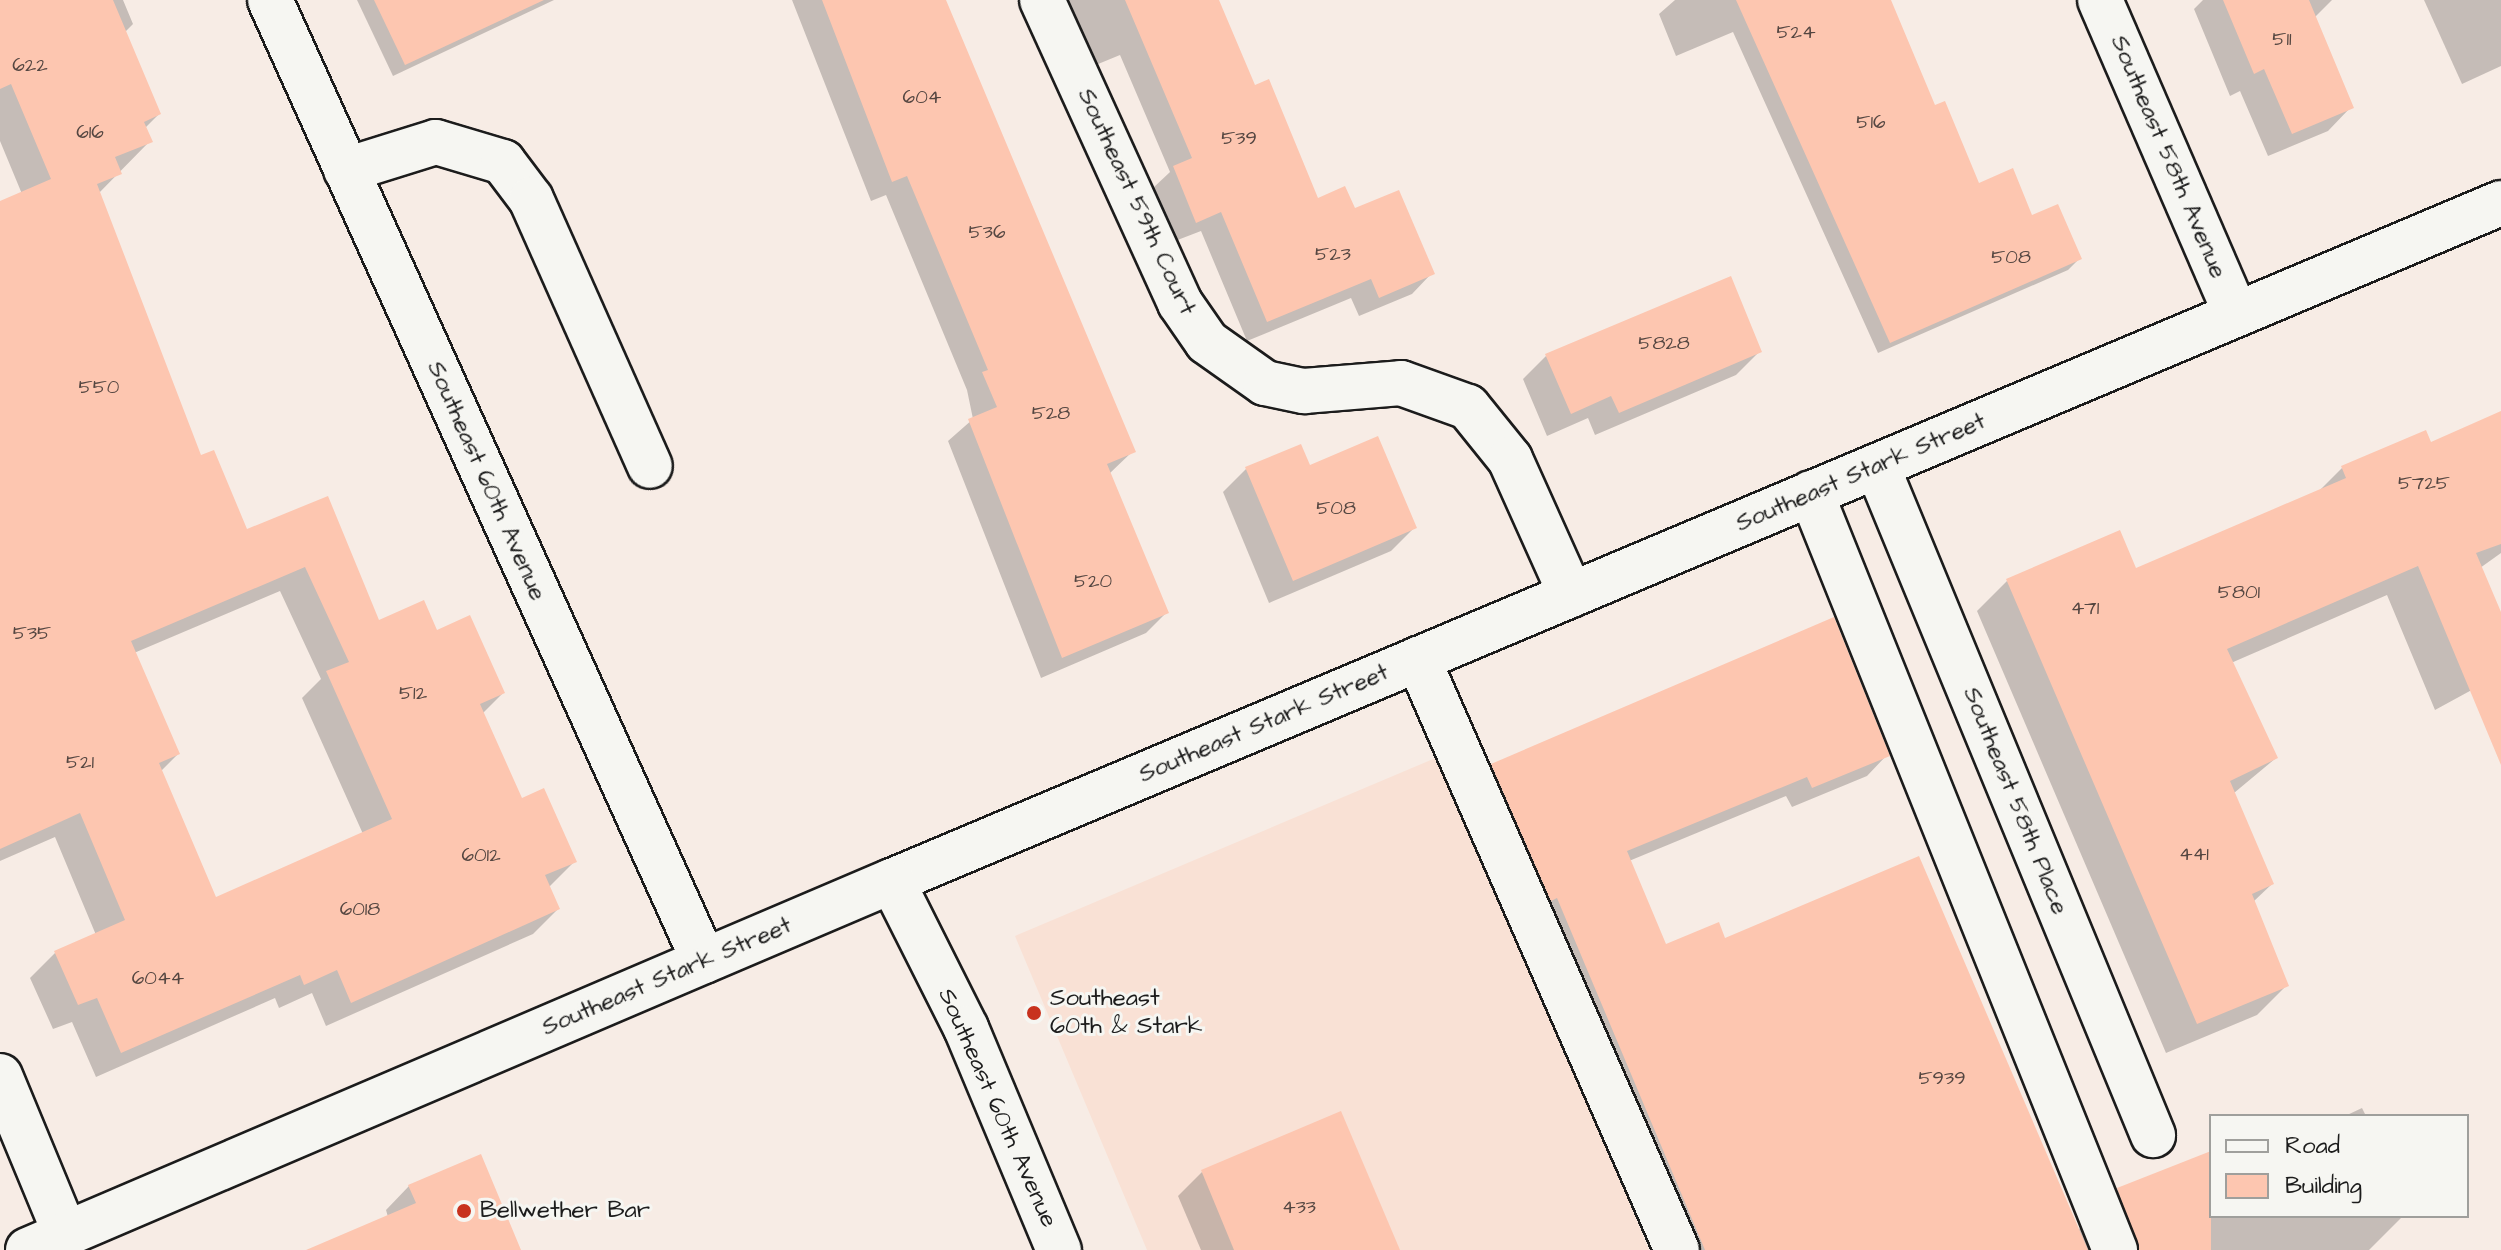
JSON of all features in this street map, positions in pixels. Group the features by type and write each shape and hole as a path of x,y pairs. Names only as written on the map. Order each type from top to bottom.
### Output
{"street":[{"name":"Southeast 60th Avenue","path":"270,0 704,961"},
{"name":"Southeast 59th Court","path":"1042,0 1180,303 1207,342 1265,383 1304,391 1401,383 1468,407 1510,459 1571,595"},
{"name":"Southeast 58th Avenue","path":"2100,0 2236,314"},
{"path":"346,170 436,142 503,162 531,199 650,466"},
{"name":"Southeast Stark Street","path":"46,1242 892,881 2501,203"},
{"name":"Southeast 58th Place","path":"1877,466 2153,1135"},
{"path":"1811,493 2115,1250"},
{"path":"1418,659 1677,1250"},
{"name":"Southeast 60th Avenue","path":"892,881 966,1028 1059,1250"},
{"path":"0,1076 46,1242"}],"shaded area":[{"path":"1445,754 1649,1250 1147,1250 1015,936"}],"building":[{"path":"0,0 113,0 161,114 144,122 153,142 115,157 122,174 97,184 201,455 214,450 247,529 328,496 379,620 424,600 437,630 470,615 505,693 480,704 522,798 544,788 577,862 545,875 560,909 351,1003 337,970 304,985 300,975 121,1053 97,998 78,1005 54,951 125,920 80,813 0,849 0,201 51,179 11,84 0,89","holes":["305,567 349,662 326,671 392,819 216,897 159,763 180,754 131,641"]},
{"path":"374,0 544,0 405,65"},
{"path":"822,0 946,0 1136,452 1107,464 1169,613 1062,658 968,419 997,407 982,372 988,370 907,176 892,182"},
{"path":"1125,0 1219,0 1255,85 1269,79 1318,198 1345,186 1355,208 1399,190 1435,274 1379,298 1371,279 1267,322 1221,212 1196,223 1173,166 1192,158"},
{"path":"1736,0 1891,0 1935,105 1945,101 1979,183 2013,168 2032,215 2058,204 2082,259 1890,343"},
{"path":"2223,0 2309,0 2354,108 2292,134 2264,69 2254,74"},
{"path":"1731,276 1762,352 1619,413 1611,396 1571,414 1545,354"},
{"path":"2501,411 2501,544 2476,553 2501,612 2501,765 2418,566 2227,649 2278,758 2230,781 2274,884 2252,894 2289,986 2197,1024 2006,579 2120,530 2136,568 2346,478 2341,466 2426,430 2431,442"},
{"path":"1378,436 1417,528 1293,581 1245,467 1301,444 1310,465"},
{"path":"1834,617 1890,756 1812,788 1807,777 1627,851 1666,944 1719,922 1725,938 1919,856 2088,1250 1705,1250 1557,898 1551,901 1491,764"},
{"path":"1341,1111 1400,1250 1234,1250 1201,1170"},
{"path":"2209,1152 2211,1250 2139,1250 2117,1188"},
{"path":"481,1154 521,1250 306,1250 416,1203 408,1185"}],"place":[{"name":"Southeast 60th & Stark","path":"1034,1013"},
{"name":"Bellwether Bar","path":"464,1211"}]}
